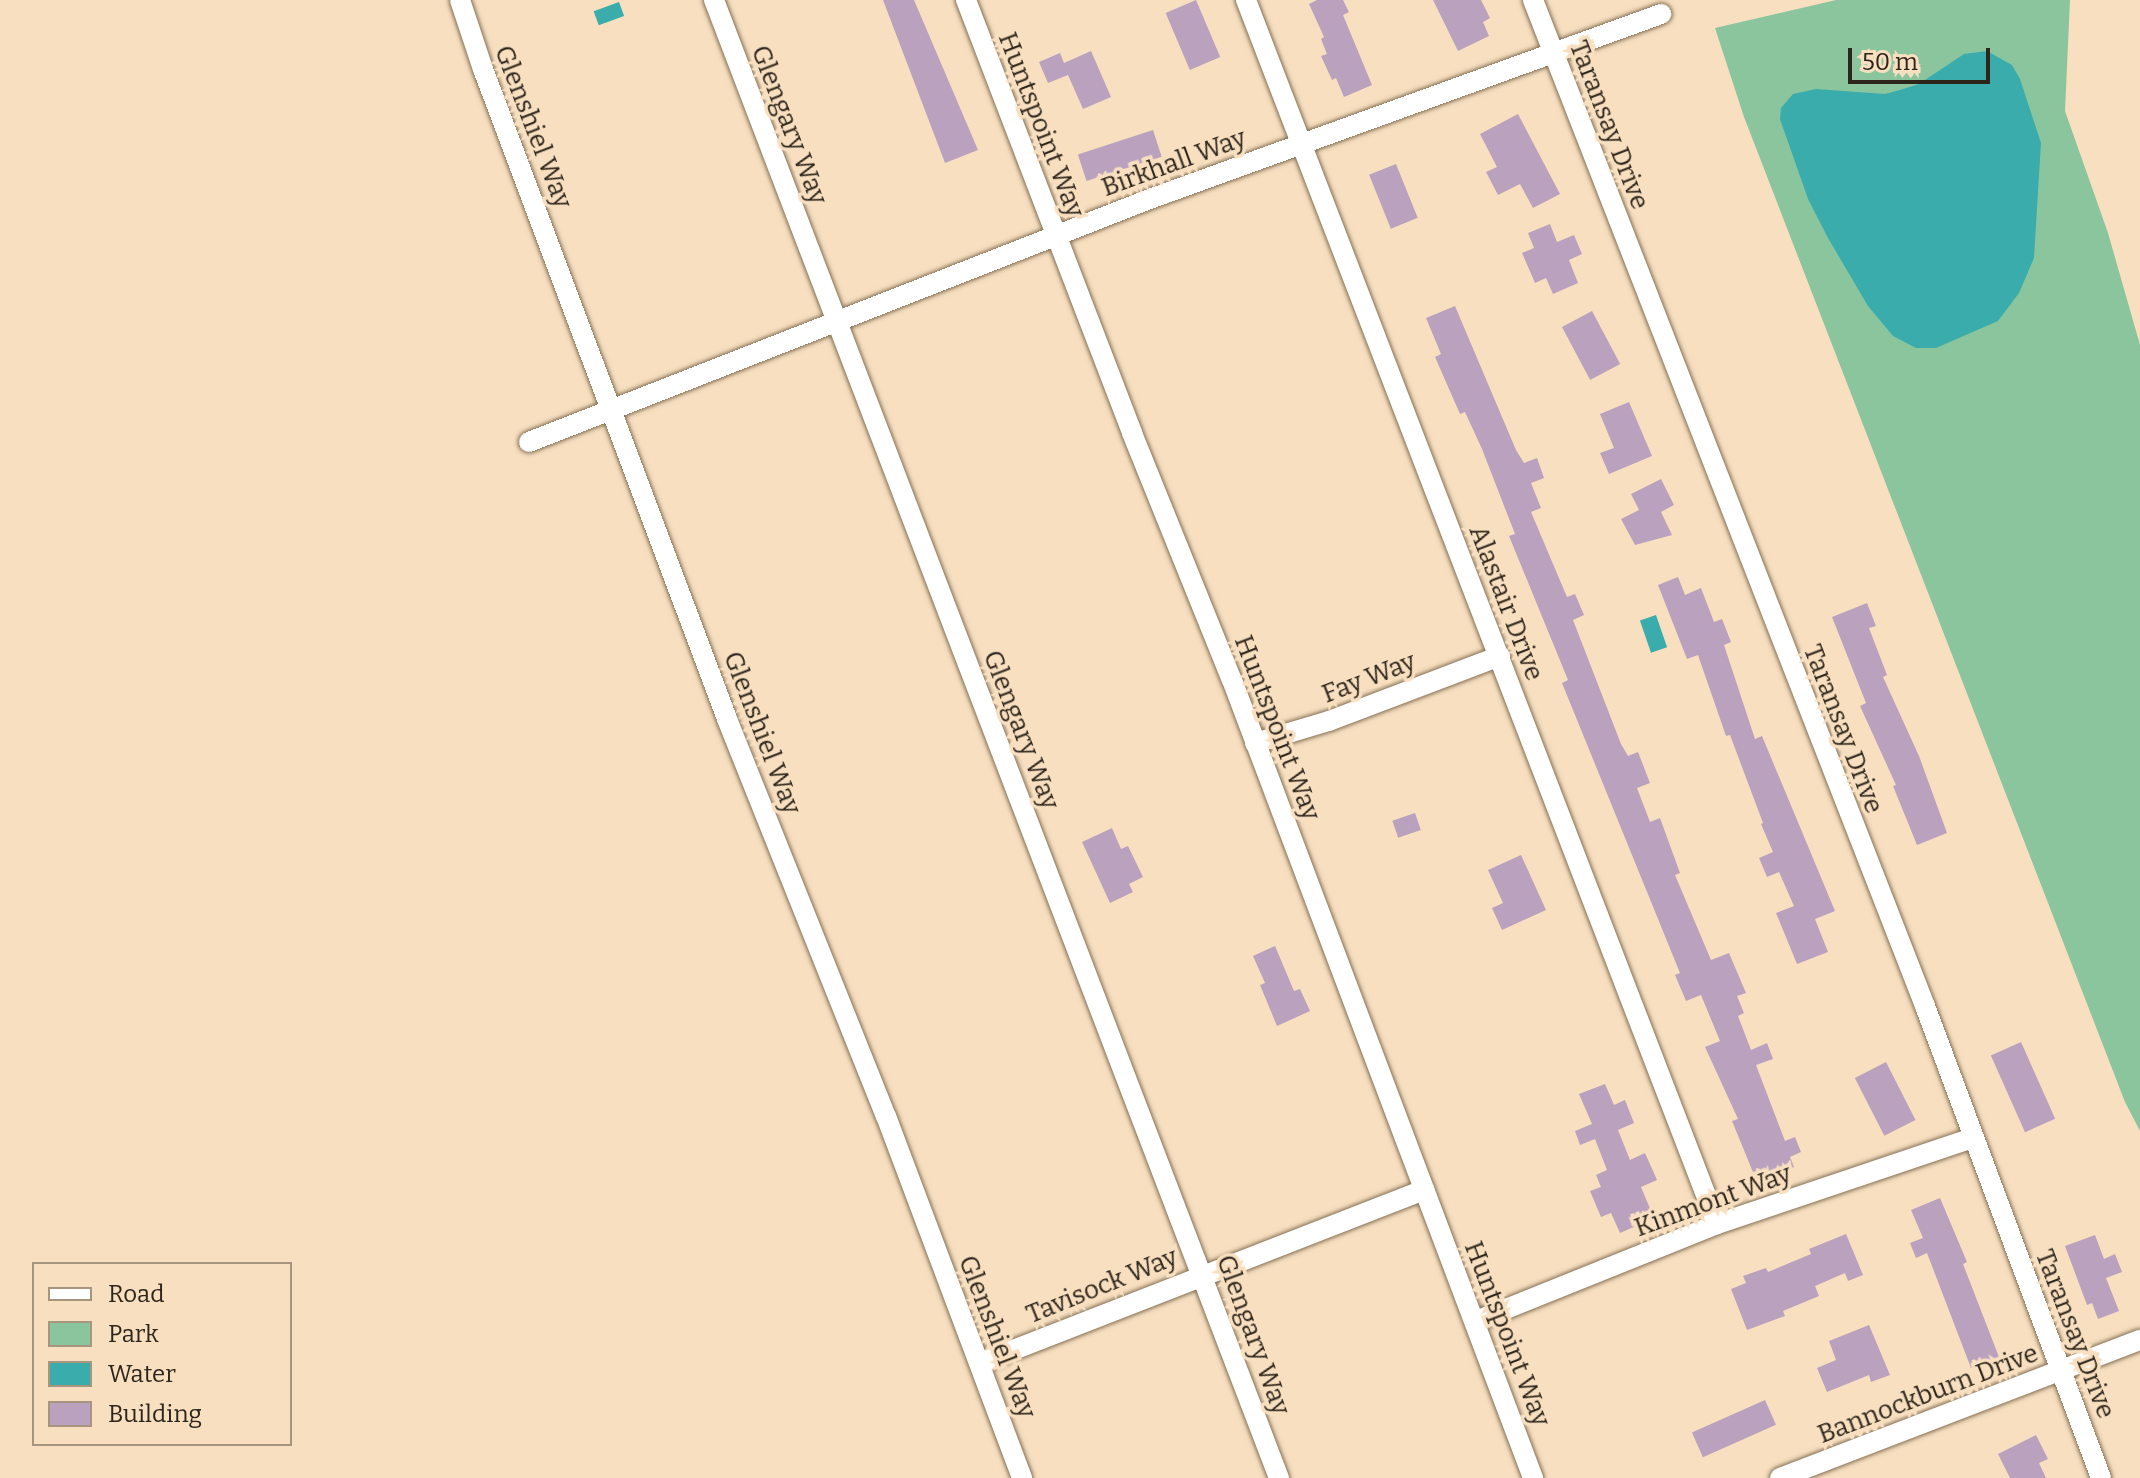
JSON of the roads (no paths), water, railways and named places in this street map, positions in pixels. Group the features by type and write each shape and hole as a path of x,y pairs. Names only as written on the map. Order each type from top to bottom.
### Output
{"street":[{"name":"Glengary Way","path":"714,0 1279,1478"},
{"name":"Huntspoint Way","path":"966,0 1255,743 1533,1478"},
{"name":"Alastair Drive","path":"1246,0 1717,1224"},
{"name":"Taransay Drive","path":"1533,0 1925,1006 2101,1478"},
{"name":"Glenshiel Way","path":"460,2 727,719 980,1363 1022,1478"},
{"name":"Birkhall Way","path":"529,442 1055,235 1661,14"},
{"name":"Fay Way","path":"1255,743 1329,721 1500,656"},
{"name":"Kinmont Way","path":"1476,1321 1717,1224 1972,1138"},
{"name":"Tavisock Way","path":"980,1363 1203,1273 1424,1190"},
{"name":"Bannockburn Drive","path":"1780,1478 2140,1340"}],"water":[{"path":"619,2 624,16 599,25 594,11"},
{"path":"1987,51 2012,65 2020,79 2041,143 2034,258 2019,293 1998,321 1936,348 1916,348 1893,336 1868,306 1828,238 1808,199 1780,119 1781,108 1793,94 1816,89 1885,94 1900,90 1919,84 1964,54"},
{"path":"1656,615 1667,647 1651,653 1640,621"}]}
